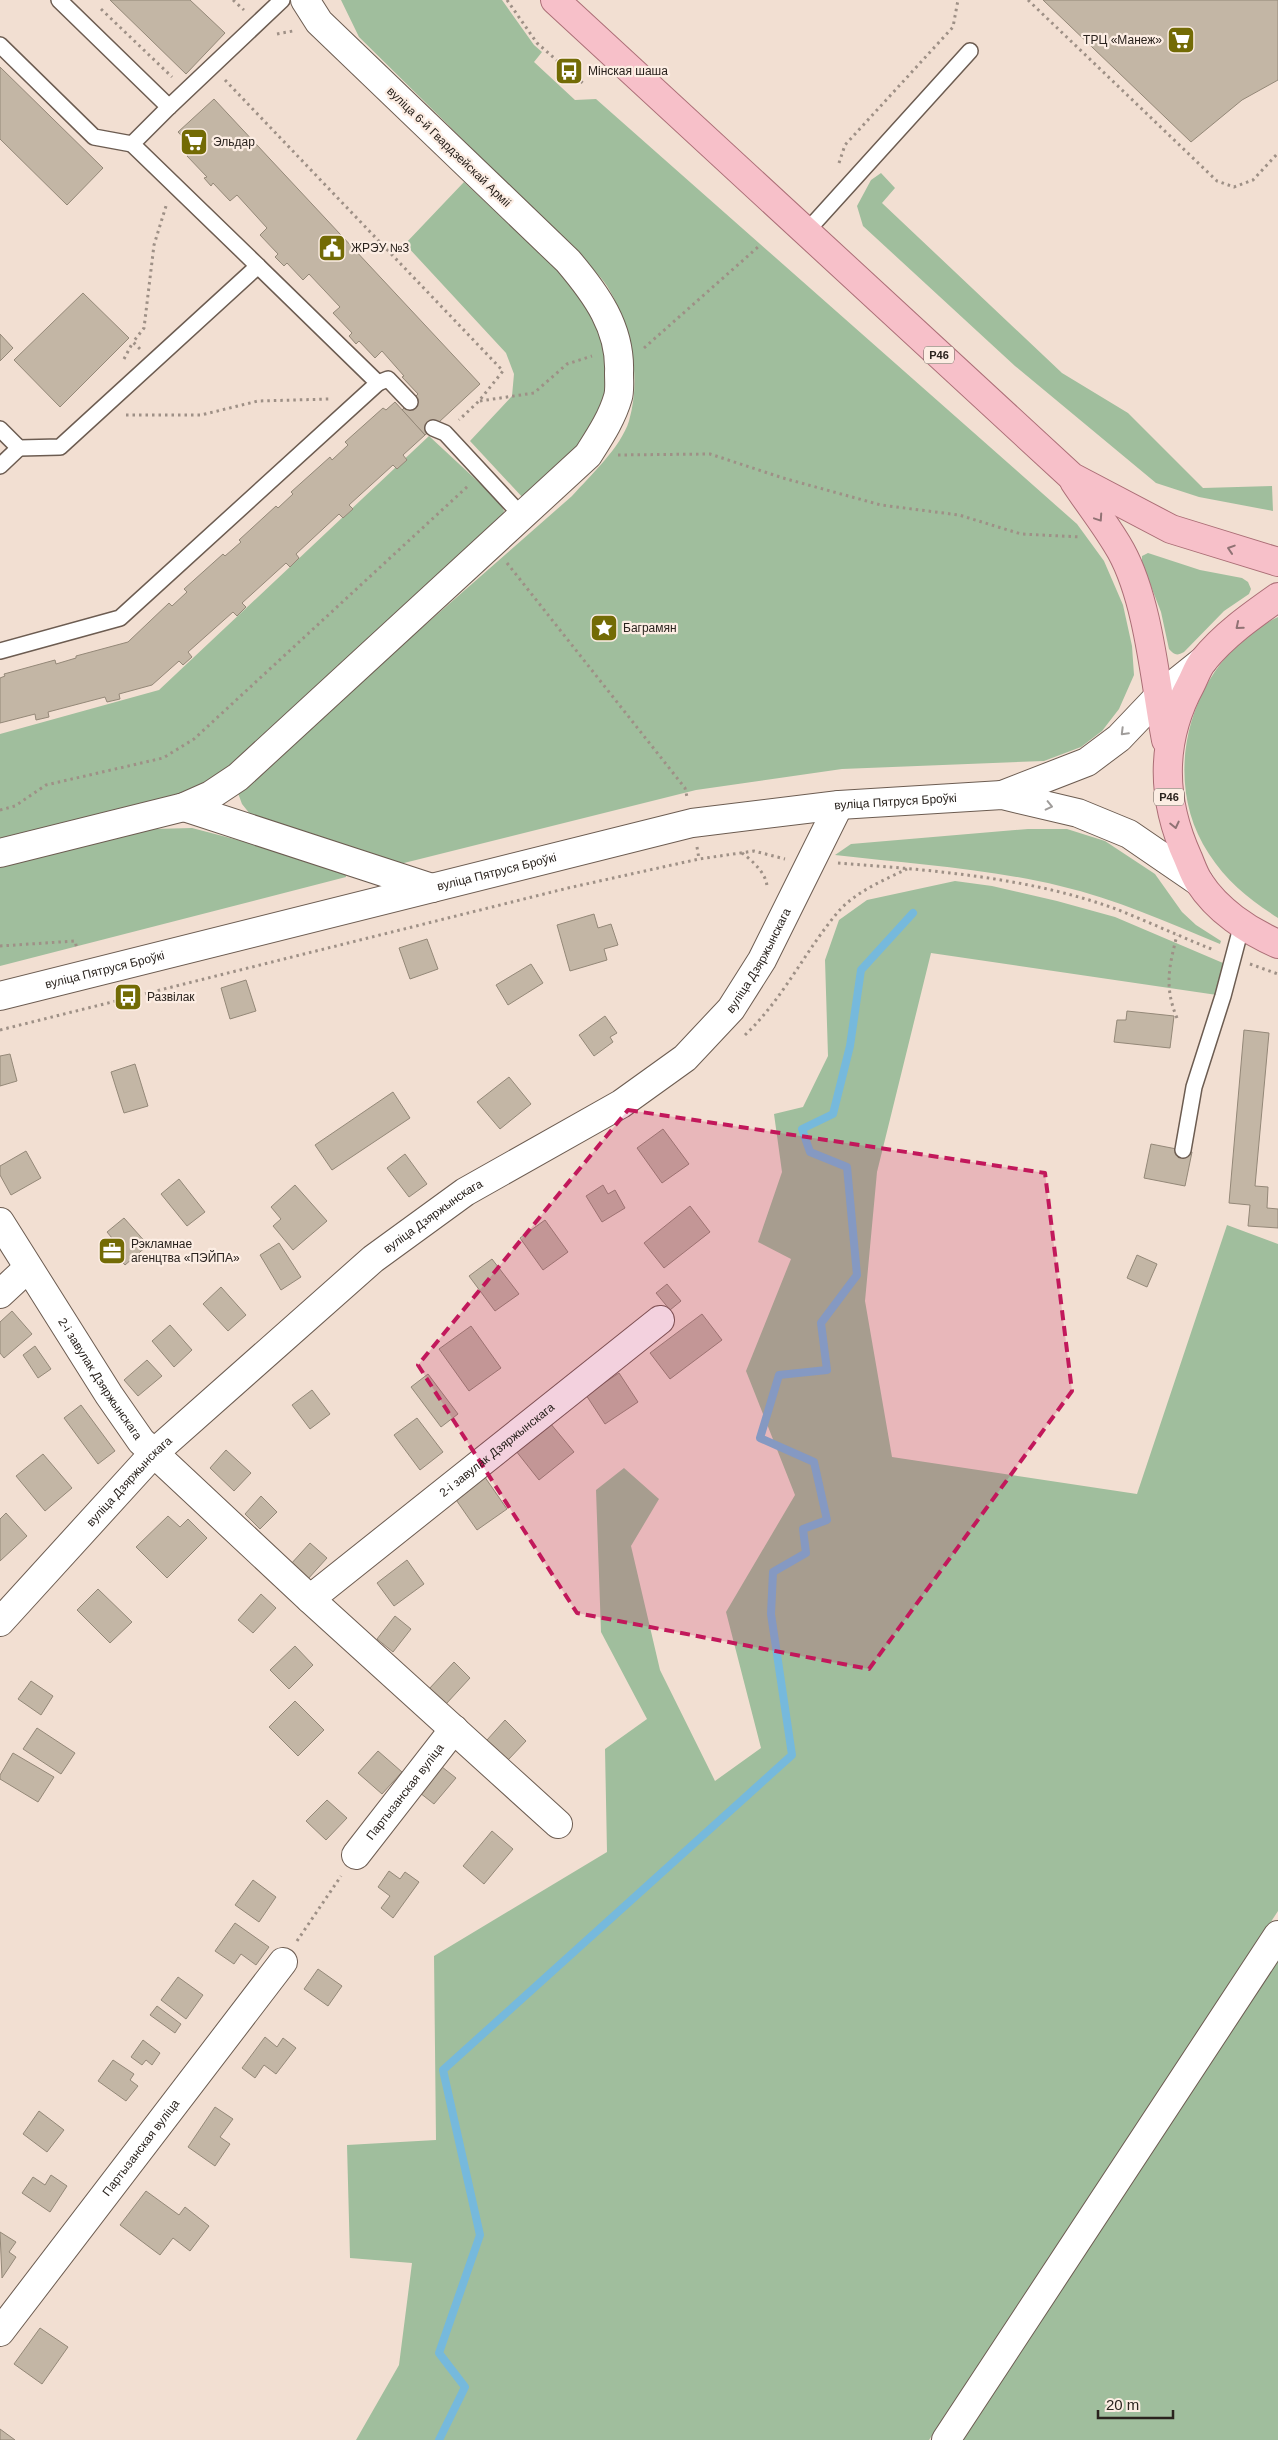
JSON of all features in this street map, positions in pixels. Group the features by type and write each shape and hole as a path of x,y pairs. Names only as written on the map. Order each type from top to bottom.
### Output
{"main road":[{"name":"Р46","path":"554,0 1072,477 1121,551 1141,609 1168,751"},
{"name":"Р46","path":"1072,477 1170,529 1278,562"},
{"name":"Р46","path":"1278,597 1237,626 1202,661 1177,708 1168,751 1167,789 1176,833 1199,882 1223,910 1256,935 1278,944"}],"street":[{"name":"вуліца 6-й Гвардзейскай Арміі","path":"0,853 184,807 211,795 238,777 588,455 606,428 619,396 620,363 612,326 594,292 561,254 320,22 305,0"},
{"name":"вуліца Пятруся Броўкі","path":"1002,795 1086,762 1119,738 1158,697 1202,661"},
{"name":"вуліца Пятруся Броўкі","path":"0,996 692,823 839,804 1002,795 1078,813 1129,834 1199,882"},
{"name":"вуліца Дзяржынскага","path":"0,1622 154,1453 373,1259 465,1192 621,1104 685,1058 731,1009 762,960 839,804"},
{"path":"184,807 432,888"},
{"name":"2-і завулак Дзяржынскага","path":"0,1222 109,1395 141,1441 310,1599 558,1824"},
{"path":"0,1294 28,1268"},
{"name":"2-і завулак Дзяржынскага","path":"310,1599 660,1320"},
{"name":"Партызанская вуліца","path":"356,1855 454,1729"},
{"path":"946,2440 1278,1934"},
{"name":"Партызанская вуліца","path":"0,2332 283,1962"}],"lane":[{"path":"59,0 169,107"},
{"path":"132,144 282,0"},
{"path":"0,45 94,138 132,144 378,383"},
{"path":"806,232 970,51"},
{"path":"0,466 19,448 60,447 258,266"},
{"path":"0,651 120,618 378,383 388,379 410,402"},
{"path":"0,429 19,448"},
{"path":"439,430 522,516"},
{"path":"1183,1150 1194,1087 1223,996 1242,924"}],"path":[{"path":"507,0 537,43 584,85"},
{"path":"838,168 845,145 953,27 958,0"},
{"path":"1028,0 1217,182 1234,187 1253,180 1278,153"},
{"path":"98,6 186,91"},
{"path":"213,66 503,371 479,401 439,430"},
{"path":"153,362 133,342 144,328 154,245 174,184"},
{"path":"743,263 758,248"},
{"path":"95,416 200,415 258,401 363,397"},
{"path":"588,455 710,454 783,478 881,505 959,515 1021,534 1083,537"},
{"path":"0,810 15,806 46,785 163,758 194,739 482,473"},
{"path":"492,543 685,788 699,859"},
{"path":"0,1030 568,888 699,859 754,851 788,860 907,868 993,879 1058,893 1115,909 1232,958 1278,974"},
{"path":"743,1038 762,1020 839,910 870,888 907,868"},
{"path":"1177,935 1172,955 1168,998 1177,1018"},
{"path":"283,1962 356,1855"}],"highlighted area":[{"path":"628,1110 1045,1173 1072,1391 869,1669 577,1613 418,1365"}],"green space":[{"path":"341,0 502,0 534,45 542,52 534,62 575,100 596,99 1077,524 1104,561 1123,605 1132,646 1134,675 1119,709 1102,731 1081,747 1044,761 842,769 696,790 396,865 250,814 242,804 238,793 246,782 572,496 604,461 619,441 629,421 633,404 634,369 632,351 622,317 607,286 577,252 359,37"},
{"path":"881,173 895,188 882,203 1062,373 1128,413 1203,488 1272,486 1273,511 1199,497 1156,483 1015,366 863,226 857,206 871,180"},
{"path":"464,182 560,272 582,296 596,318 603,336 607,374 605,393 601,412 593,429 577,452 524,499 470,441 512,396 514,374 506,353 405,244"},
{"path":"429,436 500,502 504,511 502,518 218,776 172,799 0,838 0,734 159,690"},
{"path":"1148,553 1200,570 1242,578 1248,582 1251,589 1249,594 1224,611 1184,652 1179,654 1172,653 1169,649 1161,612 1142,563 1142,556"},
{"path":"1278,617 1278,918 1240,890 1223,873 1209,854 1193,823 1185,789 1185,755 1192,720 1205,688 1224,659 1248,635"},
{"path":"192,828 345,868 346,877 0,966 0,867 153,829"},
{"path":"1028,829 1067,829 1105,841 1155,874 1182,912 1196,925 1221,941 1220,944 1121,904 1060,886 948,867 835,855 851,844"},
{"path":"955,881 992,886 1115,917 1223,963 1217,995 931,953 877,1172 865,1301 892,1457 1137,1494 1227,1225 1278,1244 1278,1911 929,2440 356,2440 399,2365 412,2263 350,2258 347,2145 436,2140 434,1956 607,1852 605,1749 647,1719 601,1632 596,1490 624,1468 659,1499 631,1546 660,1670 715,1781 761,1748 726,1612 795,1495 746,1371 791,1259 758,1242 782,1172 774,1114 803,1107 828,1056 825,960 839,920 867,900"},
{"path":"1278,1959 1278,2440 963,2440"}],"building":[{"path":"110,0 190,0 225,33 186,74"},
{"name":"ТРЦ «Манеж»","path":"1043,0 1278,0 1278,80 1242,100 1191,142"},
{"path":"0,67 103,168 67,205 0,139"},
{"path":"214,99 480,384 425,435 402,410 418,394 402,377 404,376 382,351 375,358 359,341 356,344 349,336 352,333 333,313 340,307 309,274 303,280 287,263 284,266 275,257 278,254 260,235 267,228 237,195 230,201 213,183 211,186 204,178 207,177 187,156 194,149 178,132"},
{"path":"83,293 129,338 60,407 14,360"},
{"path":"0,334 13,348 0,361"},
{"path":"395,402 425,435 403,455 407,460 397,469 393,465 349,505 353,509 343,518 339,514 296,554 299,558 290,567 286,563 242,603 246,607 237,616 233,612 188,652 192,657 183,665 179,661 152,685 119,694 120,699 107,702 105,697 48,712 49,717 36,720 35,714 0,723 0,678 5,676 4,674 55,660 56,664 76,658 76,656 128,642 169,603 172,606 187,592 184,589 223,554 225,556 241,542 239,540 276,506 278,508 293,494 291,492 330,457 332,460 348,445 345,442 383,408 386,410"},
{"path":"594,914 598,928 611,924 618,945 604,949 607,960 570,971 557,925"},
{"path":"427,939 438,969 410,979 399,948"},
{"path":"531,964 543,983 508,1005 496,985"},
{"path":"246,980 256,1011 230,1019 221,988"},
{"path":"1127,1011 1174,1016 1170,1048 1114,1042 1117,1020 1126,1020"},
{"path":"605,1016 617,1033 610,1037 613,1042 594,1056 579,1035"},
{"path":"1244,1030 1269,1033 1255,1186 1268,1187 1267,1208 1278,1209 1278,1228 1248,1226 1250,1205 1229,1203"},
{"path":"10,1054 17,1081 0,1086 0,1056"},
{"path":"135,1064 148,1106 124,1113 111,1072"},
{"path":"509,1077 531,1104 500,1129 477,1102"},
{"path":"393,1092 410,1118 332,1170 315,1145"},
{"path":"663,1129 689,1164 662,1183 637,1148"},
{"path":"1151,1144 1192,1152 1185,1186 1144,1178"},
{"path":"26,1151 41,1178 11,1195 0,1175 0,1166"},
{"path":"405,1154 427,1184 409,1197 387,1168"},
{"path":"179,1179 205,1212 187,1226 161,1194"},
{"path":"295,1185 327,1221 293,1250 273,1226 281,1219 271,1207"},
{"path":"603,1185 608,1194 615,1190 625,1208 602,1222 586,1196"},
{"path":"690,1206 710,1232 664,1268 644,1243"},
{"path":"124,1218 148,1245 125,1265 116,1255 122,1250 107,1232"},
{"path":"545,1220 568,1252 543,1270 520,1238"},
{"path":"279,1243 301,1277 281,1290 260,1255"},
{"path":"1137,1255 1157,1264 1147,1287 1127,1278"},
{"path":"492,1259 519,1294 495,1311 469,1276"},
{"path":"667,1284 681,1301 670,1310 656,1293"},
{"path":"221,1287 246,1315 228,1331 203,1304"},
{"path":"12,1311 32,1334 4,1358 0,1353 0,1322"},
{"path":"702,1314 722,1340 670,1379 650,1353"},
{"path":"170,1325 192,1350 174,1367 152,1341"},
{"path":"471,1326 501,1368 469,1391 439,1349"},
{"path":"35,1346 51,1369 38,1378 23,1355"},
{"path":"147,1360 162,1376 138,1396 124,1380"},
{"path":"619,1373 638,1402 605,1424 586,1395"},
{"path":"428,1374 458,1414 441,1427 411,1387"},
{"path":"312,1390 330,1414 310,1429 292,1405"},
{"path":"81,1405 115,1451 98,1464 64,1418"},
{"path":"417,1418 443,1452 420,1470 394,1435"},
{"path":"550,1423 574,1452 539,1480 516,1451"},
{"path":"226,1450 251,1473 234,1491 210,1468"},
{"path":"43,1454 72,1488 45,1511 16,1476"},
{"path":"482,1473 507,1509 477,1530 452,1494"},
{"path":"261,1496 277,1512 260,1529 245,1514"},
{"path":"6,1513 27,1536 0,1561 0,1519"},
{"path":"168,1516 180,1527 188,1519 207,1538 167,1578 136,1547"},
{"path":"310,1543 327,1558 307,1580 290,1565"},
{"path":"407,1560 424,1584 394,1606 377,1583"},
{"path":"98,1589 132,1622 110,1643 77,1610"},
{"path":"261,1594 276,1608 253,1633 238,1620"},
{"path":"395,1616 411,1629 393,1652 377,1639"},
{"path":"295,1646 313,1665 289,1689 270,1670"},
{"path":"454,1662 470,1678 446,1704 429,1689"},
{"path":"31,1681 53,1696 41,1715 18,1699"},
{"path":"295,1701 324,1730 298,1756 269,1727"},
{"path":"505,1720 526,1741 508,1760 487,1740"},
{"path":"37,1728 75,1753 61,1774 23,1749"},
{"path":"378,1751 402,1772 382,1794 358,1773"},
{"path":"13,1753 54,1777 38,1802 0,1779 0,1775"},
{"path":"437,1763 456,1778 434,1804 415,1789"},
{"path":"327,1800 347,1818 326,1840 306,1821"},
{"path":"492,1831 513,1849 484,1884 463,1866"},
{"path":"389,1871 400,1879 405,1872 419,1882 393,1918 381,1908 390,1896 378,1887"},
{"path":"253,1880 276,1897 259,1922 235,1905"},
{"path":"235,1923 269,1947 256,1965 241,1954 234,1964 215,1951"},
{"path":"318,1969 342,1986 328,2006 304,1989"},
{"path":"178,1977 203,1995 186,2019 161,2000"},
{"path":"157,2006 181,2024 175,2033 150,2015"},
{"path":"265,2037 277,2047 283,2038 296,2048 276,2074 264,2065 255,2078 242,2068"},
{"path":"143,2040 160,2053 152,2065 146,2060 142,2065 131,2057"},
{"path":"113,2060 134,2074 130,2080 138,2086 126,2101 98,2081"},
{"path":"215,2107 233,2119 220,2137 230,2144 215,2166 188,2147"},
{"path":"39,2111 64,2130 47,2152 23,2134"},
{"path":"51,2175 67,2186 50,2212 22,2193 33,2177 45,2185"},
{"path":"146,2191 179,2215 185,2207 209,2226 190,2251 173,2238 160,2255 120,2225"},
{"path":"0,2232 16,2242 9,2252 16,2257 2,2278"},
{"path":"40,2328 68,2347 42,2384 14,2364"},
{"path":"0,2429 15,2440 0,2440"}],"waterway":[{"path":"439,2440 465,2387 439,2353 480,2235 443,2070 792,1755 771,1614 773,1572 806,1553 803,1529 827,1520 814,1462 760,1438 779,1375 827,1370 821,1323 857,1275 847,1167 810,1152 802,1129 833,1114 850,1046 861,970 913,913"}],"place":[{"name":"ТРЦ «Манеж»","path":"1181,40"},
{"name":"Мінская шаша","path":"569,71"},
{"name":"Эльдар","path":"194,142"},
{"name":"ЖРЭУ №3","path":"332,248"},
{"name":"Баграмян","path":"604,628"},
{"name":"Развілак","path":"128,997"},
{"name":"Рэкламнае агенцтва «ПЭЙПА»","path":"112,1251"}]}
